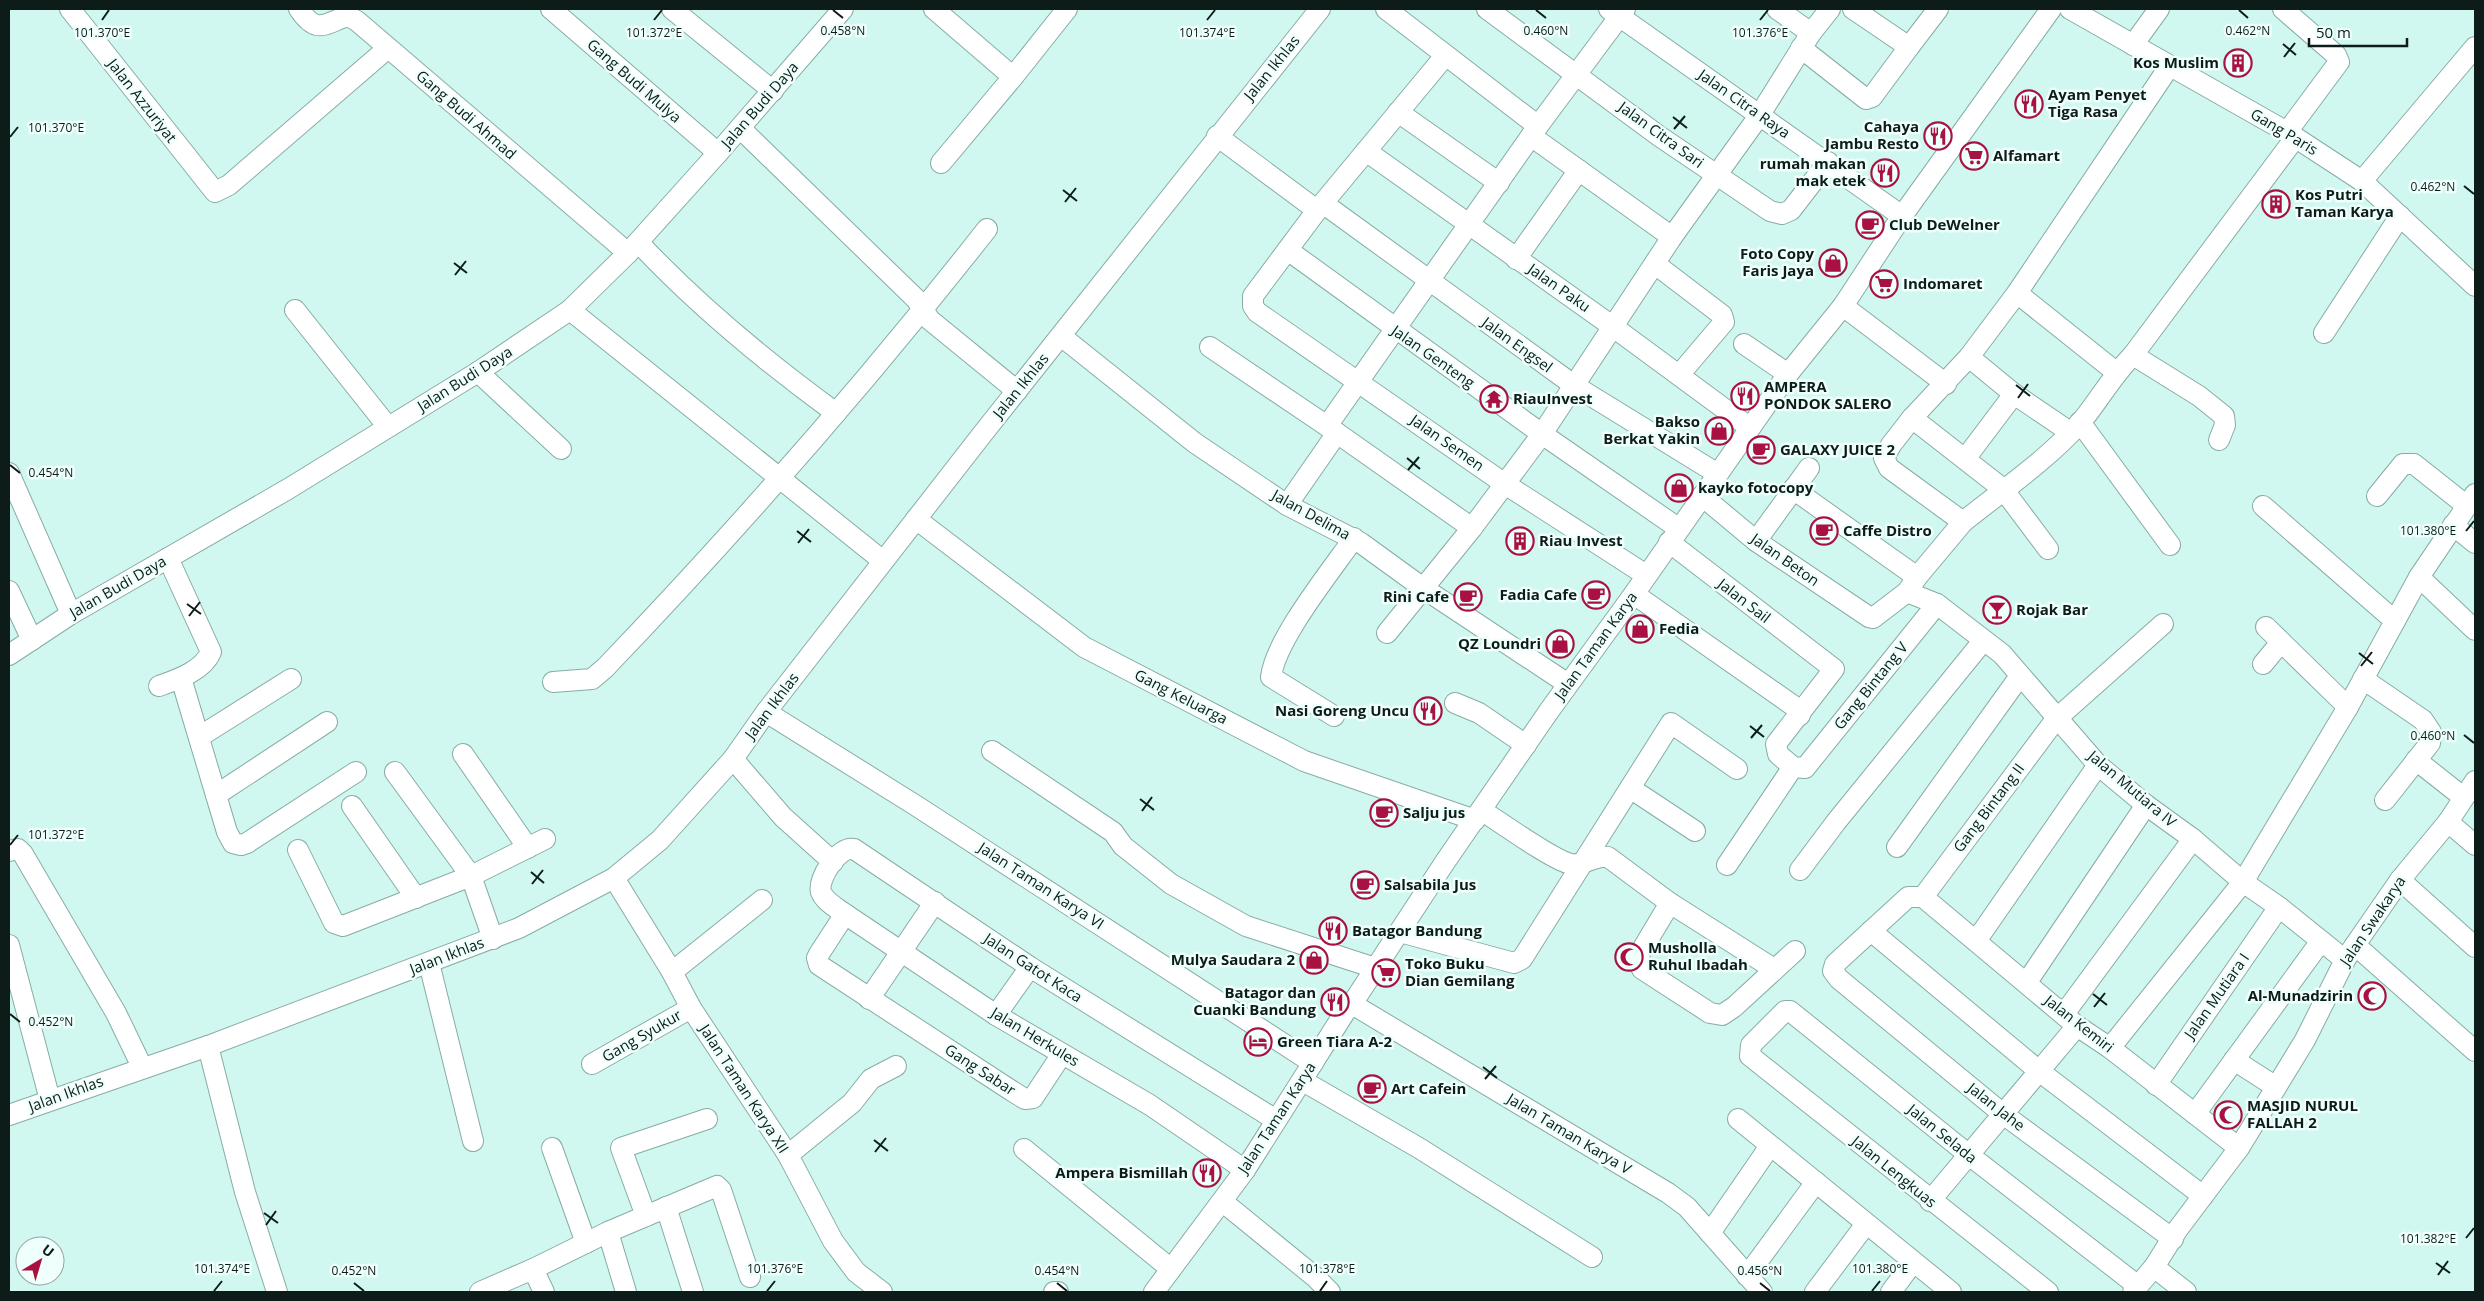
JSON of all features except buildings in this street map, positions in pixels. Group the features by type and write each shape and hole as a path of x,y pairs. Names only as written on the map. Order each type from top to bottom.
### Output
{"street":[{"name":"Jalan Azzuriyat","path":"70,9 216,192 236,179 388,48"},
{"name":"Gang Budi Ahmad","path":"299,9 309,21 317,25 326,26 348,16 633,247 786,376 836,413"},
{"name":"Gang Budi Mulya","path":"551,9 718,153"},
{"path":"672,9 773,90"},
{"name":"Jalan Budi Daya","path":"9,654 71,614 288,489 478,372 570,310 633,247 718,153 843,9"},
{"path":"934,9 1013,77"},
{"path":"941,163 1067,9"},
{"name":"Jalan Ikhlas","path":"9,1115 142,1067 208,1046 493,939 519,928 614,878 660,840 733,759 766,712 883,561 1217,136 1320,9"},
{"path":"1386,9 1445,56 1579,170 1672,237"},
{"name":"Jalan Citra Sari","path":"1487,9 1659,136 1770,211 1782,214 1791,210 1828,162"},
{"path":"1777,9 1806,41 1866,99 1872,97 1879,90 1938,9"},
{"path":"1387,633 1472,528 1542,434 1672,237 1759,116 1806,41 1830,9"},
{"path":"1853,9 1909,47"},
{"name":"Jalan Taman Karya","path":"1154,1292 1245,1170 1303,1081 1344,1012 1352,1004 1445,862 1568,684 1634,594 1788,374 1843,306 1902,216 2051,9"},
{"name":"Gang Paris","path":"2070,9 2291,135 2362,181 2475,286"},
{"path":"2133,44 2159,9"},
{"path":"1912,584 1963,522 2043,459 2075,427 2116,372 2133,355 2291,135 2339,62 2336,55 2283,9"},
{"path":"1287,505 1359,381 1534,131 1577,74 1618,11"},
{"name":"Jalan Citra Raya","path":"1618,11 1759,116 1828,162 1902,216"},
{"path":"2362,181 2469,68 2475,46"},
{"path":"1289,251 1321,206 1445,56"},
{"path":"1963,522 1889,468 1884,458 1891,445 1912,418 1946,384 1969,357 2017,293 2169,67"},
{"path":"1398,112 1499,183"},
{"path":"740,128 916,299 930,320 1017,391"},
{"name":"Jalan Engsel","path":"1217,136 1314,208 1321,206 1575,386 1718,474"},
{"name":"Jalan Paku","path":"1366,151 1750,427"},
{"path":"1516,258 1579,170"},
{"path":"2324,333 2400,216"},
{"path":"553,682 592,679 684,587 924,310 987,229"},
{"name":"Jalan Semen","path":"1289,251 1253,296 1253,306 1257,312 1505,484 1646,575"},
{"name":"Jalan Genteng","path":"1289,251 1542,434 1674,535"},
{"path":"1655,264 1722,315 1724,322 1679,375"},
{"path":"2017,293 2116,372"},
{"path":"1843,306 1946,384"},
{"path":"295,310 388,427"},
{"path":"570,310 883,561"},
{"name":"Jalan Delima","path":"1060,336 1173,426 1287,505 1354,538 1423,588 1568,684"},
{"path":"1744,344 1788,374"},
{"path":"1210,348 1332,429 1472,528"},
{"path":"2133,355 2199,396 2224,416 2225,425 2219,440"},
{"path":"1969,357 2014,394 2075,427 2170,545"},
{"path":"478,372 561,449"},
{"path":"1965,459 2014,394"},
{"path":"1912,418 2003,489 2048,549"},
{"path":"2110,1048 2243,882 2348,707 2419,577 2471,500 2409,462 2403,464 2377,496"},
{"path":"1756,541 1809,468"},
{"path":"9,473 71,614"},
{"name":"Jalan Mutiara IV","path":"1793,489 1983,641 2002,654 2056,719 2098,765 2146,805 2193,839 2243,882 2279,907 2321,941 2350,952 2475,1051"},
{"name":"Jalan Beton","path":"1702,496 1756,541 1873,618 1912,584"},
{"path":"2263,506 2395,621"},
{"name":"Gang Keluarga","path":"916,519 1084,646 1304,761 1478,815 1564,862 1581,863"},
{"path":"2453,525 2475,544"},
{"name":"Jalan Sail","path":"1674,535 1834,669 1800,715"},
{"path":"1334,716 1271,677 1272,666 1285,639 1354,538"},
{"path":"159,686 181,678 208,659 211,652 168,558"},
{"path":"2419,577 2475,630"},
{"path":"9,591 32,640"},
{"path":"1634,594 1798,709 1800,715 1776,744 1778,754 1799,768"},
{"name":"Gang Bintang V","path":"1728,865 1799,768 1937,604"},
{"name":"Gang Bintang II","path":"1923,897 2056,719 2163,624"},
{"path":"2266,627 2348,707"},
{"path":"1800,870 1836,822 1983,641"},
{"path":"2263,664 2281,642"},
{"path":"1897,846 2020,676"},
{"path":"181,678 230,840 233,843 241,845 356,772"},
{"path":"199,737 291,679"},
{"path":"2363,679 2424,720 2431,732 2430,743 2386,800"},
{"path":"1455,703 1479,713 1526,745"},
{"name":"Jalan Taman Karya VI","path":"766,712 924,810 1313,1063"},
{"path":"216,795 327,722"},
{"path":"1400,932 1514,963 1522,960 1581,863 1671,723 1737,769"},
{"path":"992,751 1113,832 1123,846 1171,884 1246,926 1375,968"},
{"path":"298,850 334,923 340,926 471,876 536,844 463,754"},
{"path":"733,759 783,817 833,862"},
{"path":"2416,760 2463,797"},
{"path":"1976,941 2098,765"},
{"path":"395,772 471,876 493,939"},
{"name":"Jalan Swakarya","path":"2135,1289 2154,1267 2239,1148 2305,1040 2350,952 2400,880 2448,822 2475,781"},
{"path":"1630,788 1695,831"},
{"path":"2027,982 2146,805"},
{"path":"352,806 416,898"},
{"path":"2448,822 2475,845"},
{"path":"1930,1201 2039,1071 2070,1020 2193,839"},
{"path":"9,851 18,849 23,854 116,1013 142,1067"},
{"name":"Jalan Gatot Kaca","path":"827,901 821,893 822,880 843,850 854,849 1030,967 1276,1120"},
{"path":"1581,863 1598,856 1608,857 1670,903 1774,969"},
{"name":"Jalan Taman Karya XII","path":"614,878 672,972 691,1008 788,1155 843,1257 856,1272 882,1292"},
{"path":"2400,880 2475,947"},
{"path":"1923,897 1908,897 1871,931 2039,1071 2203,1196"},
{"name":"Jalan Kemiri","path":"1923,897 2027,982 2070,1020 2110,1048 2239,1148"},
{"path":"672,972 762,900"},
{"name":"Jalan Herkules","path":"827,901 996,1015 1150,1105 1245,1170"},
{"path":"845,914 819,954 817,962 869,999 935,902"},
{"path":"1670,903 1640,953 1638,961 1642,969 1710,1013 1722,1014 1734,1007 1795,951"},
{"name":"Jalan Mutiara I","path":"2156,1085 2279,907"},
{"name":"Jalan Jahe","path":"1871,931 1835,964 1833,971 1839,979 2003,1114 2173,1239"},
{"path":"2195,1114 2321,941"},
{"path":"9,945 50,1100"},
{"path":"429,963 473,1140"},
{"path":"996,1015 1030,967"},
{"name":"Gang Sabar","path":"869,999 1029,1100 1042,1086 1062,1054"},
{"name":"Jalan Taman Karya V","path":"1352,1004 1668,1193 1687,1207 1762,1292"},
{"name":"Gang Syukur","path":"592,1064 691,1008"},
{"name":"Jalan Selada","path":"1751,1045 1784,1012 1790,1011 2135,1289"},
{"name":"Jalan Lengkuas","path":"1751,1045 1750,1056 1930,1201 2048,1292"},
{"path":"208,1046 244,1192 277,1292"},
{"path":"2234,1060 2276,1087"},
{"path":"788,1155 852,1103 871,1079 896,1066"},
{"path":"1303,1081 1419,1148 1592,1258"},
{"path":"646,1216 621,1148 707,1119"},
{"path":"1738,1119 1950,1292"},
{"path":"1710,1233 1770,1146"},
{"path":"552,1148 586,1243"},
{"path":"1024,1149 1171,1269"},
{"path":"1747,1276 1816,1182"},
{"path":"480,1292 533,1270 608,1232 711,1187 719,1187 750,1277"},
{"path":"1223,1202 1315,1277 1330,1292"},
{"path":"666,1207 693,1292"},
{"path":"1815,1292 1866,1224"},
{"path":"608,1232 626,1292"},
{"path":"1891,1292 1914,1262"},
{"path":"2154,1267 2186,1292"},
{"path":"533,1270 544,1292"}],"place":[{"name":"Kos Muslim","path":"2238,63"},
{"name":"Ayam Penyet Tiga Rasa","path":"2029,104"},
{"name":"Cahaya Jambu Resto","path":"1938,136"},
{"name":"Alfamart","path":"1974,156"},
{"name":"rumah makan mak etek","path":"1885,173"},
{"name":"Kos Putri Taman Karya","path":"2276,204"},
{"name":"Club DeWelner","path":"1870,225"},
{"name":"Foto Copy Faris Jaya","path":"1833,263"},
{"name":"Indomaret","path":"1884,284"},
{"name":"AMPERA PONDOK SALERO","path":"1745,396"},
{"name":"RiauInvest","path":"1494,399"},
{"name":"Bakso Berkat Yakin","path":"1719,431"},
{"name":"GALAXY JUICE 2","path":"1761,450"},
{"name":"kayko fotocopy","path":"1679,488"},
{"name":"Caffe Distro","path":"1824,531"},
{"name":"Riau Invest","path":"1520,541"},
{"name":"Fadia Cafe","path":"1596,595"},
{"name":"Rini Cafe","path":"1468,597"},
{"name":"Rojak Bar","path":"1997,610"},
{"name":"Fedia","path":"1640,629"},
{"name":"QZ Loundri","path":"1560,644"},
{"name":"Nasi Goreng Uncu","path":"1428,711"},
{"name":"Salju jus","path":"1384,813"},
{"name":"Salsabila Jus","path":"1365,885"},
{"name":"Batagor Bandung","path":"1333,931"},
{"name":"Musholla Ruhul Ibadah","path":"1629,957"},
{"name":"Mulya Saudara 2","path":"1314,960"},
{"name":"Toko Buku Dian Gemilang","path":"1386,973"},
{"name":"Al-Munadzirin","path":"2372,996"},
{"name":"Batagor dan Cuanki Bandung","path":"1335,1002"},
{"name":"Green Tiara A-2","path":"1258,1042"},
{"name":"Art Cafein","path":"1372,1089"},
{"name":"MASJID NURUL FALLAH 2","path":"2228,1115"},
{"name":"Ampera Bismillah","path":"1207,1173"}]}
